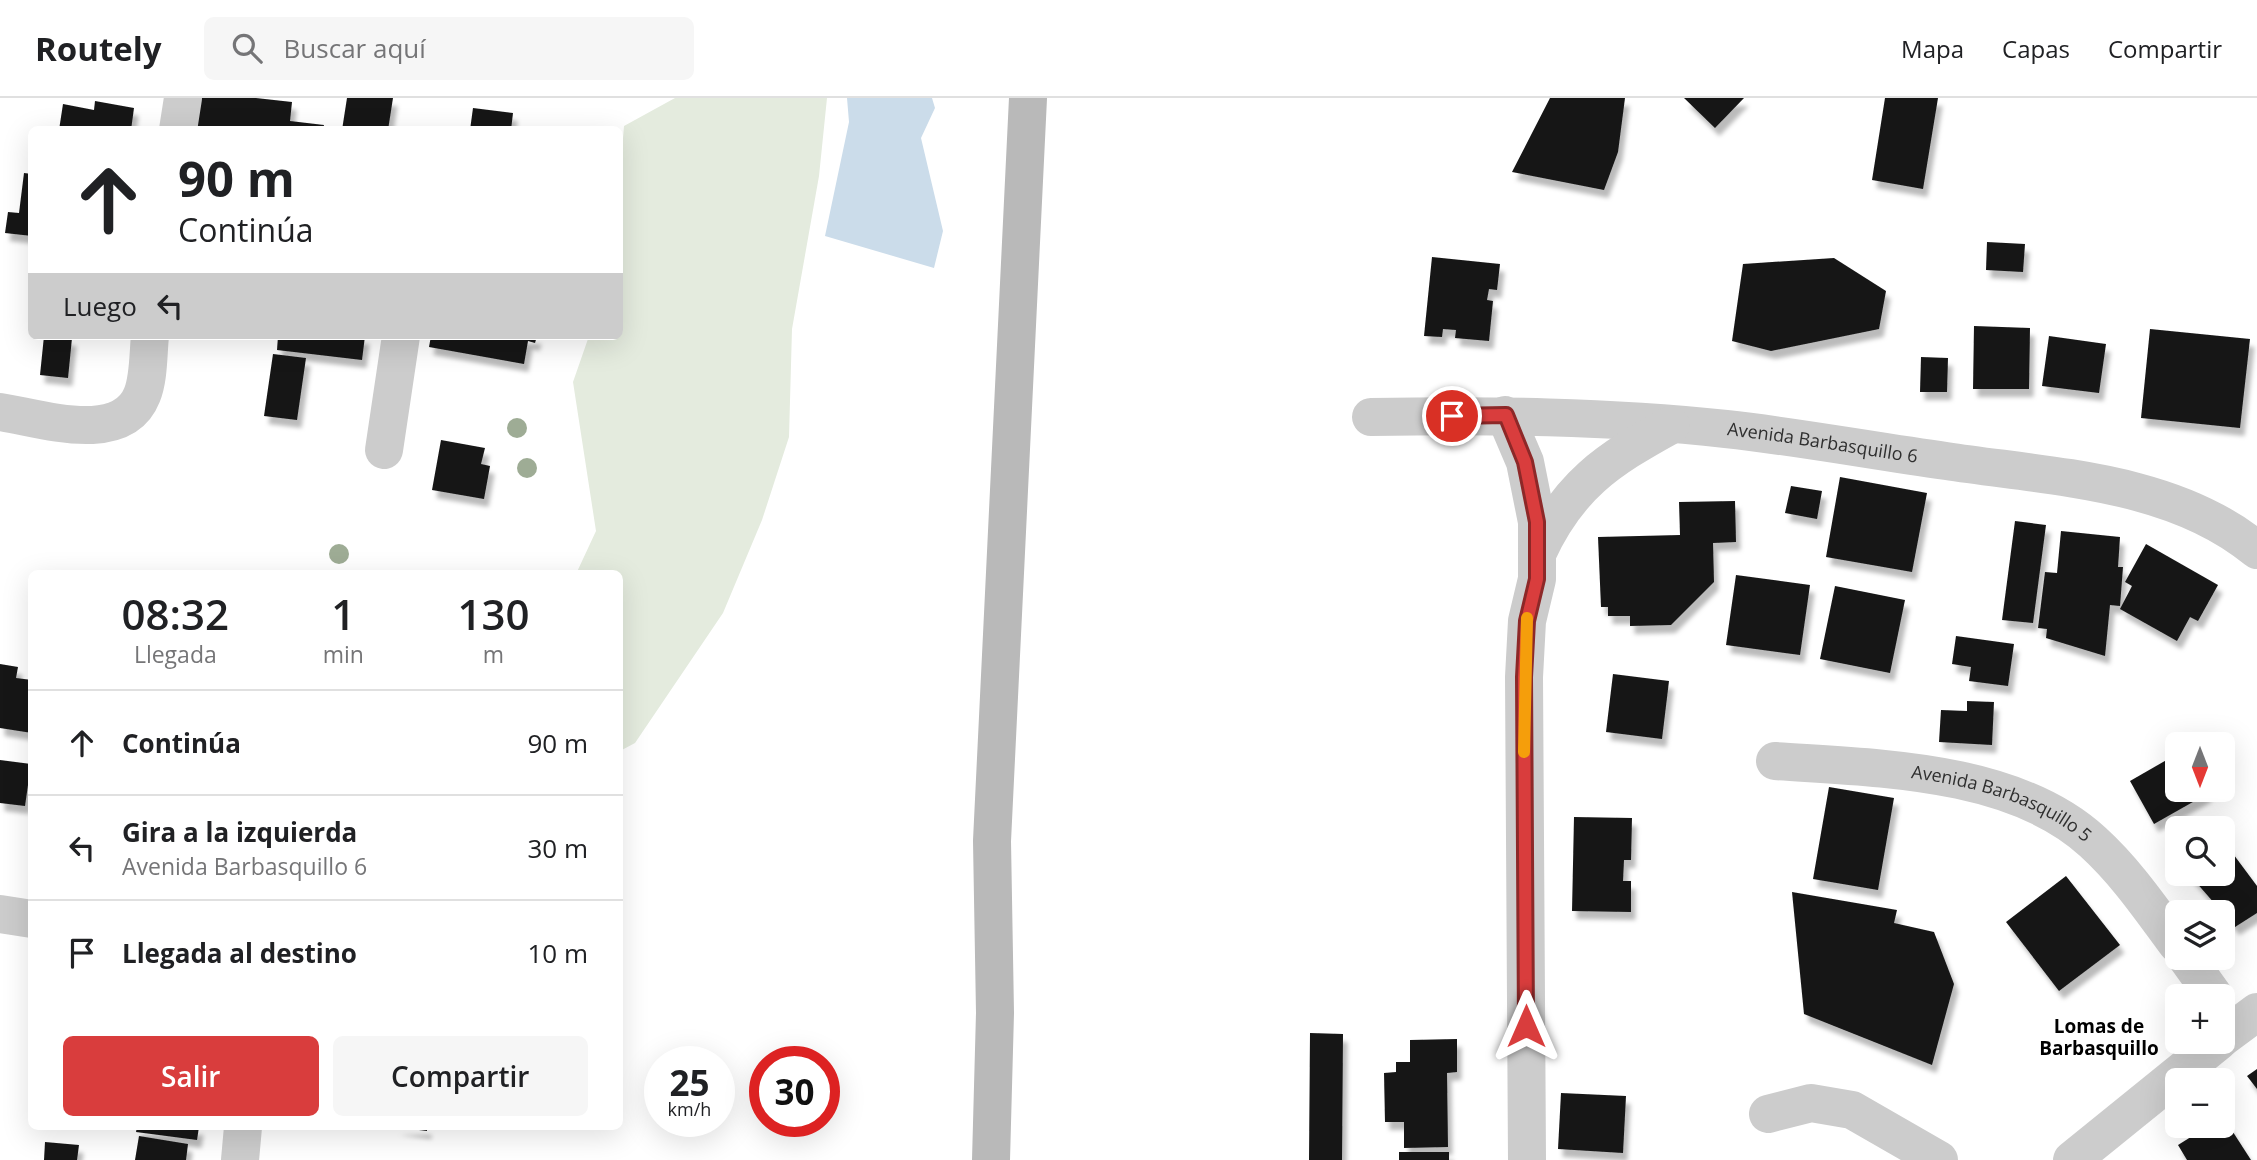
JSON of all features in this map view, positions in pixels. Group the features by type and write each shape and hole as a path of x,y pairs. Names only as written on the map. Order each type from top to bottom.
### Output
{"street":[{"path":"179,126 183,98"},
{"path":"991,1160 995,1013 992,841 1028,98"},
{"path":"0,412 88,426 106,425 134,408 143,394 150,340"},
{"path":"384,450 400,340"},
{"path":"1506,415 1525,462 1537,522 1537,579 1527,621 1524,677 1527,1160"},
{"name":"Avenida Barbasquillo 6","path":"1371,417 1506,415 1726,429 2113,487 2188,506 2242,537 2257,550"},
{"path":"1537,554 1569,497 1630,447 1671,425"},
{"name":"Avenida Barbasquillo 5","path":"1775,761 1891,769 1980,785 2043,808 2092,840 2132,883 2165,928"},
{"path":"0,914 28,918"},
{"path":"2072,1160 2197,1054"},
{"path":"1768,1114 1811,1103 1852,1110 1939,1160"},
{"path":"240,1160 243,1130"}],"shaded area":[{"path":"675,98 827,98 819,176 792,329 789,437 762,520 723,613 635,743 623,749 623,570 578,570 596,531 573,382 588,340 623,340 624,126"}],"water":[{"path":"847,98 932,98 935,108 921,138 943,231 934,268 825,236 849,122"}],"building":[{"path":"196,98 256,98 292,102 290,121 324,125 324,126 192,126"},
{"path":"347,98 393,98 389,126 343,126"},
{"path":"1550,98 1625,98 1618,152 1604,190 1512,172"},
{"path":"1684,98 1744,98 1715,128"},
{"path":"1885,98 1938,98 1923,189 1872,180"},
{"path":"95,101 134,108 132,126 60,126 63,104 94,110"},
{"path":"473,108 513,113 511,126 471,126"},
{"path":"24,173 28,174 28,236 5,233 8,212 19,213"},
{"path":"1987,242 2025,244 2023,272 1986,270"},
{"path":"1432,257 1500,264 1497,290 1489,289 1487,300 1493,301 1489,341 1455,338 1456,330 1443,329 1442,337 1424,336"},
{"path":"1834,258 1886,291 1879,329 1771,351 1732,341 1743,264"},
{"path":"1974,326 2030,328 2029,389 1973,389"},
{"path":"2150,329 2250,339 2240,428 2141,418"},
{"path":"2049,336 2106,344 2099,393 2042,386"},
{"path":"44,340 72,340 68,378 40,375"},
{"path":"278,340 364,340 362,360 277,350"},
{"path":"430,340 536,340 535,343 528,341 524,364 429,347"},
{"path":"273,354 306,358 297,420 264,416"},
{"path":"1921,357 1948,358 1947,392 1920,392"},
{"path":"441,440 485,448 481,464 490,466 484,499 432,490"},
{"path":"1840,477 1927,493 1912,572 1826,557"},
{"path":"1791,486 1822,491 1817,519 1785,513"},
{"path":"1735,501 1736,542 1713,543 1714,582 1671,625 1630,626 1630,616 1608,616 1608,607 1601,607 1598,537 1680,535 1679,502"},
{"path":"2015,521 2046,525 2033,623 2002,620"},
{"path":"2061,531 2120,537 2118,567 2123,567 2120,606 2110,605 2105,656 2046,638 2047,629 2038,628 2045,572 2057,573"},
{"path":"2146,544 2218,585 2198,621 2190,617 2177,641 2120,609 2132,586 2125,582"},
{"path":"1736,575 1810,585 1800,655 1726,645"},
{"path":"1835,586 1905,600 1890,673 1820,659"},
{"path":"1956,636 2014,644 2008,686 1969,681 1971,667 1952,664"},
{"path":"0,664 18,667 16,678 28,680 28,732 0,728"},
{"path":"1613,674 1669,681 1662,739 1606,732"},
{"path":"1967,701 1994,702 1992,745 1939,742 1941,710 1967,711"},
{"path":"0,760 28,764 25,806 0,803"},
{"path":"2165,761 2165,802 2193,802 2154,824 2130,781"},
{"path":"1829,787 1894,798 1878,890 1813,879"},
{"path":"1574,817 1632,818 1631,860 1624,860 1623,881 1631,881 1631,912 1572,911"},
{"path":"2235,856 2257,886 2257,913 2235,927 2235,900 2212,900 2199,886 2235,886"},
{"path":"2066,876 2120,945 2059,991 2006,922"},
{"path":"1792,892 1897,910 1894,923 1934,932 1954,984 1932,1065 1804,1014"},
{"path":"1310,1033 1343,1034 1342,1160 1309,1160"},
{"path":"1457,1039 1457,1072 1447,1073 1448,1147 1404,1148 1404,1122 1385,1122 1384,1073 1396,1072 1396,1062 1410,1062 1410,1040"},
{"path":"2257,1069 2257,1089 2247,1076"},
{"path":"1561,1093 1626,1096 1623,1153 1558,1149"},
{"path":"136,1130 199,1130 197,1140"},
{"path":"2235,1135 2251,1160 2187,1160 2178,1145 2189,1138 2235,1138"},
{"path":"139,1136 188,1144 186,1160 135,1160"},
{"path":"45,1142 79,1145 77,1160 44,1160"},
{"path":"1399,1152 1449,1152 1449,1160 1399,1160"}],"slow traffic":[{"path":"1524,752 1527,618"}],"district":[{"name":"Lomas de Barbasquillo","path":"2099,1037"}],"route":[{"path":"1452,416 1506,415 1525,462 1537,522 1537,579 1527,621 1524,677 1526,1026"}]}
